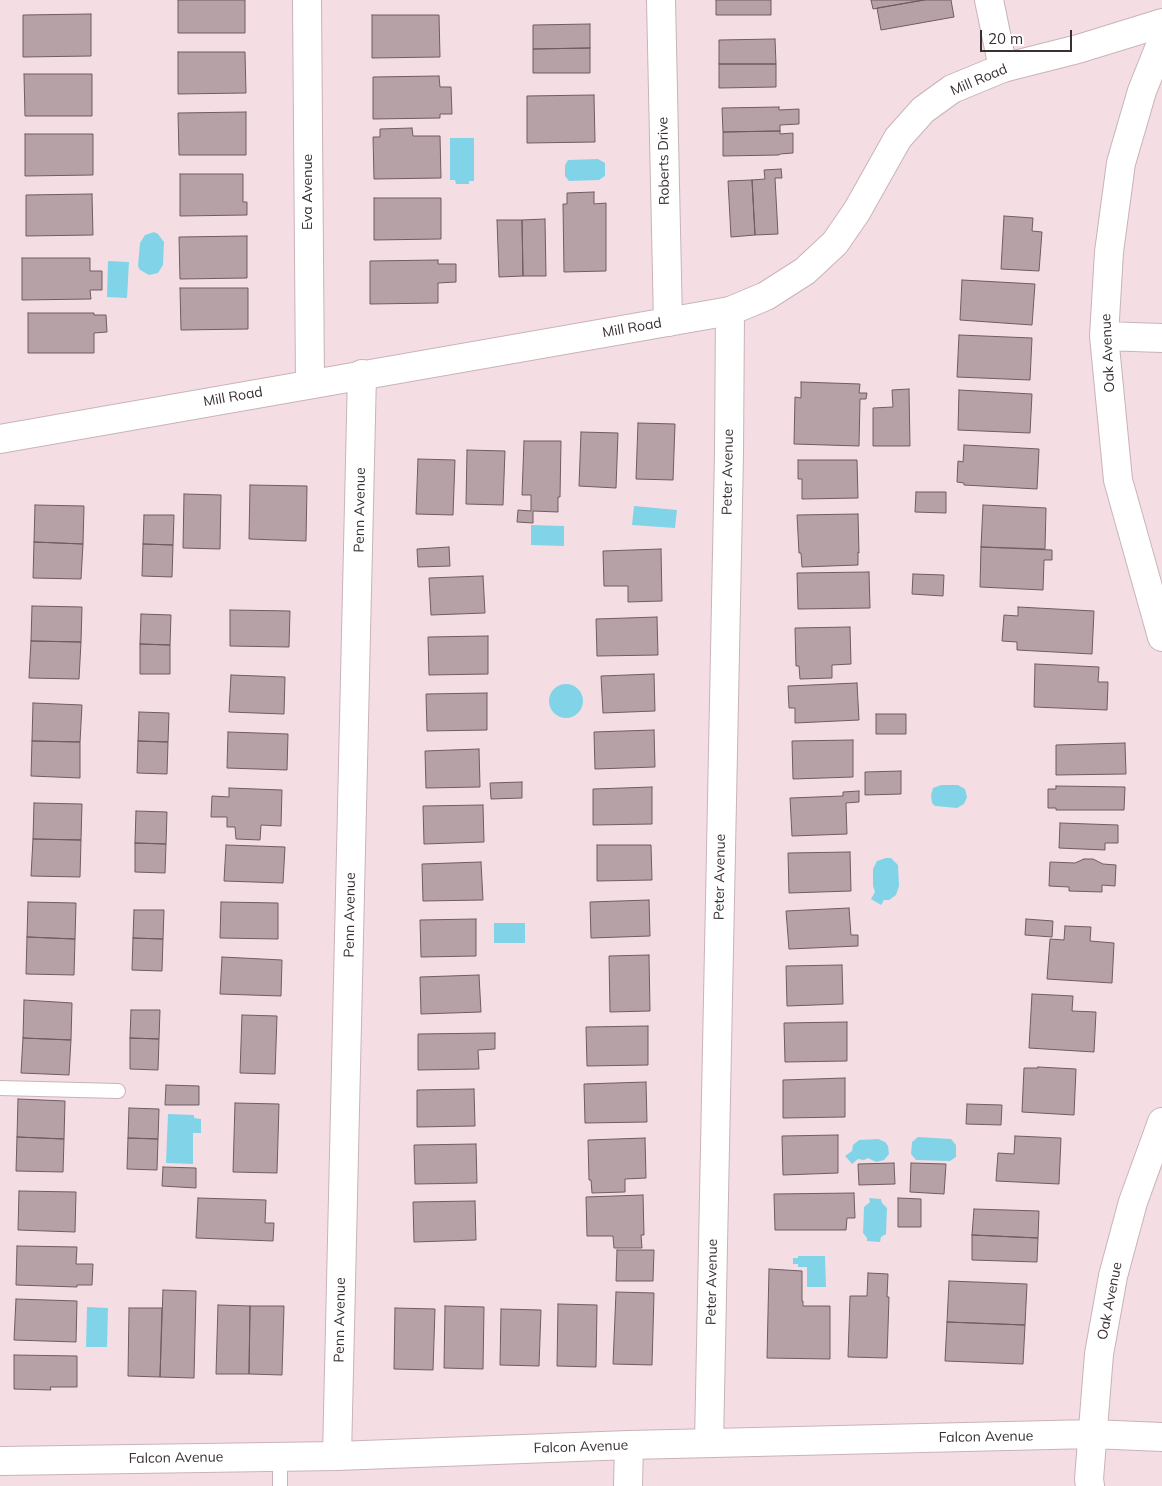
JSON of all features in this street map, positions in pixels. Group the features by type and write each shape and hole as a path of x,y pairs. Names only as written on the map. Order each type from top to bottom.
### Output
{"street":[{"name":"Eva Avenue","path":"307,0 310,384"},
{"name":"Roberts Drive","path":"660,0 668,322"},
{"path":"989,0 1003,68"},
{"name":"Mill Road","path":"0,439 362,374 730,311 766,296 790,281 805,271 835,243 858,211 898,138 923,110 952,89 1003,68 1078,49 1162,24"},
{"name":"Oak Avenue","path":"1162,41 1142,91 1121,163 1109,252 1104,336 1118,480 1162,637"},
{"name":"Peter Avenue","path":"709,1443 729,464 730,311"},
{"path":"1104,336 1162,338"},
{"name":"Penn Avenue","path":"337,1456 362,374"},
{"name":"Oak Avenue","path":"1090,1486 1092,1434 1099,1354 1113,1276 1133,1202 1162,1122"},
{"name":"Falcon Avenue","path":"0,1461 337,1456 629,1445 1092,1434 1162,1437"},
{"path":"628,1486 629,1445"}],"lane":[{"path":"0,1088 118,1091"},
{"path":"280,1456 280,1486"}],"water":[{"path":"450,138 474,138 474,181 469,181 469,184 456,184 455,180 450,180"},
{"path":"598,159 605,163 605,176 599,180 569,181 565,176 565,165 568,160"},
{"path":"154,232 164,242 163,265 158,273 149,275 140,270 138,266 140,243 145,235"},
{"path":"108,261 129,262 127,298 107,297"},
{"path":"634,506 677,510 675,528 632,525"},
{"path":"531,525 564,526 564,546 531,545"},
{"path":"566,684 578,689 583,701 578,713 566,718 554,713 549,701 554,689"},
{"path":"941,785 958,785 965,789 967,797 964,804 957,808 935,806 932,803 931,795 933,788"},
{"path":"891,858 898,865 899,886 896,895 889,900 884,900 881,905 871,899 875,892 873,869 877,861"},
{"path":"494,923 525,923 525,943 494,943"},
{"path":"168,1114 194,1115 194,1118 201,1119 201,1133 193,1133 193,1164 166,1163"},
{"path":"918,1137 951,1139 956,1145 956,1157 950,1161 916,1160 911,1154 912,1142"},
{"path":"878,1139 885,1142 888,1146 889,1154 884,1160 876,1162 868,1158 864,1160 858,1159 852,1164 845,1156 852,1151 853,1145 859,1140"},
{"path":"869,1198 881,1199 887,1208 886,1234 881,1237 880,1242 867,1241 863,1233 864,1207 870,1202"},
{"path":"798,1256 825,1256 826,1287 807,1287 807,1267 798,1267 798,1264 793,1264 793,1258 798,1258"},
{"path":"87,1307 108,1308 107,1347 86,1347"}],"building":[{"path":"178,0 245,0 245,33 178,33"},
{"path":"716,0 771,0 771,15 716,15"},
{"path":"871,0 924,0 873,9"},
{"path":"924,0 951,0 954,17 881,30 877,8"},
{"path":"91,14 91,56 23,57 23,15"},
{"path":"372,15 439,15 440,57 372,58"},
{"path":"590,24 590,48 533,49 533,25"},
{"path":"775,39 776,64 719,64 719,40"},
{"path":"590,48 590,73 533,73 533,49"},
{"path":"178,52 245,52 246,93 178,94"},
{"path":"719,64 776,64 776,87 719,88"},
{"path":"24,74 92,74 92,116 25,116"},
{"path":"439,76 440,87 451,87 452,114 440,114 440,118 373,119 373,77"},
{"path":"594,95 595,142 527,143 527,96"},
{"path":"779,107 779,110 799,109 799,124 780,125 780,131 723,132 722,108"},
{"path":"246,112 246,155 179,155 178,113"},
{"path":"412,128 413,136 440,136 441,178 374,179 373,137 380,137 380,129"},
{"path":"780,131 780,134 793,133 793,153 723,156 723,132"},
{"path":"25,134 93,134 93,175 25,176"},
{"path":"781,169 782,178 775,178 778,234 755,235 752,180 765,179 764,170"},
{"path":"180,174 243,174 243,202 247,202 247,215 180,216"},
{"path":"752,180 755,235 731,237 728,181"},
{"path":"594,192 594,204 606,203 606,271 564,272 563,204 567,204 567,193"},
{"path":"92,194 93,235 26,236 26,195"},
{"path":"374,198 441,198 441,239 374,240"},
{"path":"1004,216 1033,218 1032,231 1042,232 1039,271 1001,269"},
{"path":"545,219 546,276 523,276 522,220"},
{"path":"497,220 522,220 523,276 499,277"},
{"path":"247,236 247,278 180,279 179,237"},
{"path":"22,258 90,258 90,271 102,271 102,290 90,290 91,299 22,300"},
{"path":"438,260 438,264 456,264 456,282 438,283 438,303 370,304 370,261"},
{"path":"962,280 1035,284 1032,325 960,320"},
{"path":"180,288 248,288 248,329 181,330"},
{"path":"28,313 94,313 94,315 106,315 107,332 94,333 94,353 28,353"},
{"path":"959,335 1032,338 1030,380 957,377"},
{"path":"801,382 860,384 859,393 867,393 866,399 860,399 859,446 794,444 795,397 801,398"},
{"path":"909,389 910,446 873,446 873,408 893,407 892,390"},
{"path":"959,390 1032,394 1030,433 958,430"},
{"path":"638,423 675,424 673,480 636,479"},
{"path":"581,432 618,433 616,488 579,486"},
{"path":"524,441 561,441 558,512 533,511 533,523 517,522 518,510 531,511 531,495 522,495"},
{"path":"964,445 1039,449 1037,489 964,485 964,483 957,482 958,461 963,462"},
{"path":"467,450 505,451 503,505 466,504"},
{"path":"418,459 455,460 453,515 416,514"},
{"path":"798,460 857,460 858,498 802,499 802,479 798,479"},
{"path":"250,485 307,486 306,541 249,539"},
{"path":"916,492 946,492 946,513 915,512"},
{"path":"184,494 221,495 220,549 183,548"},
{"path":"35,505 84,506 83,544 34,542"},
{"path":"983,505 1046,508 1045,549 981,547"},
{"path":"858,514 858,565 802,567 801,553 799,553 797,515"},
{"path":"144,515 174,515 173,545 143,544"},
{"path":"34,542 83,544 81,579 33,578"},
{"path":"143,544 173,545 172,577 142,576"},
{"path":"449,547 450,566 418,567 417,549"},
{"path":"981,547 1052,550 1052,560 1044,560 1043,590 980,587"},
{"path":"661,549 662,601 628,602 628,586 604,586 603,551"},
{"path":"869,572 870,608 798,609 797,573"},
{"path":"913,574 944,575 943,596 912,594"},
{"path":"483,576 485,613 431,615 429,578"},
{"path":"32,606 82,607 81,642 31,641"},
{"path":"1018,607 1094,611 1092,654 1017,650 1017,642 1002,641 1004,615 1018,616"},
{"path":"230,610 290,611 289,647 230,646"},
{"path":"141,614 171,615 170,645 140,644"},
{"path":"657,617 658,655 597,656 596,619"},
{"path":"850,627 851,664 832,665 832,678 800,679 799,666 796,666 795,628"},
{"path":"488,636 488,674 429,675 428,637"},
{"path":"31,641 81,642 79,679 29,678"},
{"path":"140,644 170,645 170,674 140,674"},
{"path":"1035,664 1099,667 1098,682 1108,682 1107,710 1034,707"},
{"path":"654,674 655,711 603,713 601,676"},
{"path":"231,675 285,677 284,714 229,712"},
{"path":"857,683 859,720 795,723 795,708 789,708 788,686"},
{"path":"487,693 487,730 427,731 426,694"},
{"path":"33,703 82,705 80,742 32,741"},
{"path":"139,712 169,713 168,742 138,741"},
{"path":"876,714 906,714 906,734 876,734"},
{"path":"654,730 655,767 595,769 594,732"},
{"path":"228,732 288,734 287,770 227,768"},
{"path":"853,740 853,777 793,779 792,741"},
{"path":"32,741 80,742 80,778 31,776"},
{"path":"138,741 168,742 167,774 137,773"},
{"path":"1125,743 1126,774 1056,775 1056,745"},
{"path":"479,749 480,787 426,788 425,751"},
{"path":"901,771 901,794 865,795 865,772"},
{"path":"522,782 522,798 491,799 490,783"},
{"path":"1056,786 1125,787 1124,810 1056,810 1056,808 1048,808 1048,789 1056,789"},
{"path":"652,787 652,824 593,825 593,789"},
{"path":"229,788 282,790 281,826 261,825 260,840 236,839 235,827 227,827 227,817 211,817 212,796 229,797"},
{"path":"859,791 859,802 846,803 847,834 792,836 790,798 843,796 843,792"},
{"path":"34,803 82,804 81,840 33,839"},
{"path":"483,805 484,842 424,844 423,806"},
{"path":"136,811 167,812 166,844 135,843"},
{"path":"1060,823 1118,825 1118,843 1105,843 1105,850 1059,848"},
{"path":"33,839 81,840 80,877 31,876"},
{"path":"135,843 166,844 165,873 135,872"},
{"path":"226,845 285,847 283,883 224,881"},
{"path":"597,845 651,845 652,880 597,881"},
{"path":"850,852 851,891 789,893 788,853"},
{"path":"1084,859 1093,859 1103,864 1116,865 1115,886 1102,885 1102,892 1069,891 1069,887 1049,886 1050,862 1075,863"},
{"path":"481,862 483,900 423,901 422,864"},
{"path":"649,900 650,936 591,938 590,902"},
{"path":"28,902 76,903 75,939 27,937"},
{"path":"221,902 278,903 278,939 220,938"},
{"path":"849,908 851,935 858,935 858,946 789,949 786,911"},
{"path":"134,910 164,910 163,939 133,938"},
{"path":"476,919 476,956 421,957 420,920"},
{"path":"1026,919 1053,921 1052,937 1025,935"},
{"path":"1065,926 1091,927 1090,941 1114,943 1112,983 1047,979 1050,939 1064,940"},
{"path":"27,937 75,939 74,975 26,974"},
{"path":"133,938 163,939 162,971 132,970"},
{"path":"649,955 650,1011 610,1012 609,956"},
{"path":"222,957 282,960 281,996 220,994"},
{"path":"842,965 843,1004 787,1006 786,966"},
{"path":"479,975 481,1012 421,1014 420,977"},
{"path":"1032,994 1073,996 1072,1011 1096,1012 1094,1052 1029,1048"},
{"path":"24,1000 72,1003 71,1040 23,1038"},
{"path":"131,1010 160,1010 159,1039 130,1038"},
{"path":"242,1015 277,1016 275,1074 240,1073"},
{"path":"847,1022 847,1061 785,1062 784,1023"},
{"path":"648,1026 648,1065 587,1066 586,1027"},
{"path":"495,1033 495,1049 478,1050 479,1069 418,1070 418,1034"},
{"path":"23,1038 71,1040 69,1075 21,1073"},
{"path":"130,1038 159,1039 158,1070 130,1069"},
{"path":"1024,1068 1076,1069 1074,1115 1022,1112"},
{"path":"845,1078 845,1117 783,1118 783,1080"},
{"path":"646,1082 647,1122 585,1123 584,1084"},
{"path":"166,1085 199,1086 199,1105 165,1105"},
{"path":"474,1089 475,1126 417,1127 417,1090"},
{"path":"18,1099 65,1101 64,1139 17,1137"},
{"path":"235,1103 279,1104 277,1173 233,1172"},
{"path":"967,1104 1002,1105 1001,1125 966,1124"},
{"path":"129,1108 159,1109 158,1139 128,1138"},
{"path":"838,1135 838,1173 783,1175 782,1136"},
{"path":"1015,1136 1061,1138 1059,1184 996,1181 998,1153 1014,1154"},
{"path":"17,1137 64,1139 63,1172 16,1171"},
{"path":"128,1138 158,1139 157,1170 127,1169"},
{"path":"645,1138 646,1178 625,1179 625,1192 592,1193 591,1180 589,1180 588,1140"},
{"path":"476,1144 477,1183 415,1184 414,1145"},
{"path":"894,1163 895,1184 859,1185 858,1164"},
{"path":"911,1163 946,1164 944,1194 910,1192"},
{"path":"163,1167 196,1168 196,1188 162,1186"},
{"path":"19,1191 76,1192 75,1232 18,1230"},
{"path":"854,1193 855,1218 847,1218 846,1230 775,1230 774,1194"},
{"path":"643,1195 644,1235 641,1235 642,1248 614,1248 613,1236 587,1236 586,1197"},
{"path":"198,1198 266,1200 265,1223 274,1223 273,1241 196,1238"},
{"path":"898,1198 921,1199 921,1227 898,1227"},
{"path":"475,1201 476,1240 414,1242 413,1202"},
{"path":"974,1209 1039,1211 1038,1238 972,1235"},
{"path":"972,1235 1038,1238 1037,1262 972,1260"},
{"path":"17,1246 77,1247 76,1264 93,1264 92,1285 77,1285 77,1287 16,1285"},
{"path":"617,1250 654,1250 653,1281 616,1281"},
{"path":"769,1269 802,1271 803,1306 830,1306 830,1359 767,1358"},
{"path":"868,1273 888,1274 887,1358 848,1357 850,1296 867,1296"},
{"path":"949,1281 1027,1284 1025,1325 947,1322"},
{"path":"163,1290 196,1291 194,1378 160,1377"},
{"path":"616,1292 654,1293 652,1365 613,1364"},
{"path":"16,1299 77,1301 76,1342 14,1340"},
{"path":"558,1304 597,1305 596,1367 557,1366"},
{"path":"218,1305 250,1306 249,1374 216,1374"},
{"path":"250,1306 284,1306 282,1375 249,1374"},
{"path":"445,1306 484,1307 483,1369 444,1368"},
{"path":"129,1308 162,1308 160,1377 128,1376"},
{"path":"395,1308 435,1309 433,1370 394,1369"},
{"path":"501,1309 541,1310 539,1366 500,1365"},
{"path":"947,1322 1025,1325 1023,1364 945,1361"},
{"path":"14,1355 77,1356 77,1387 50,1387 51,1390 14,1389"}]}
